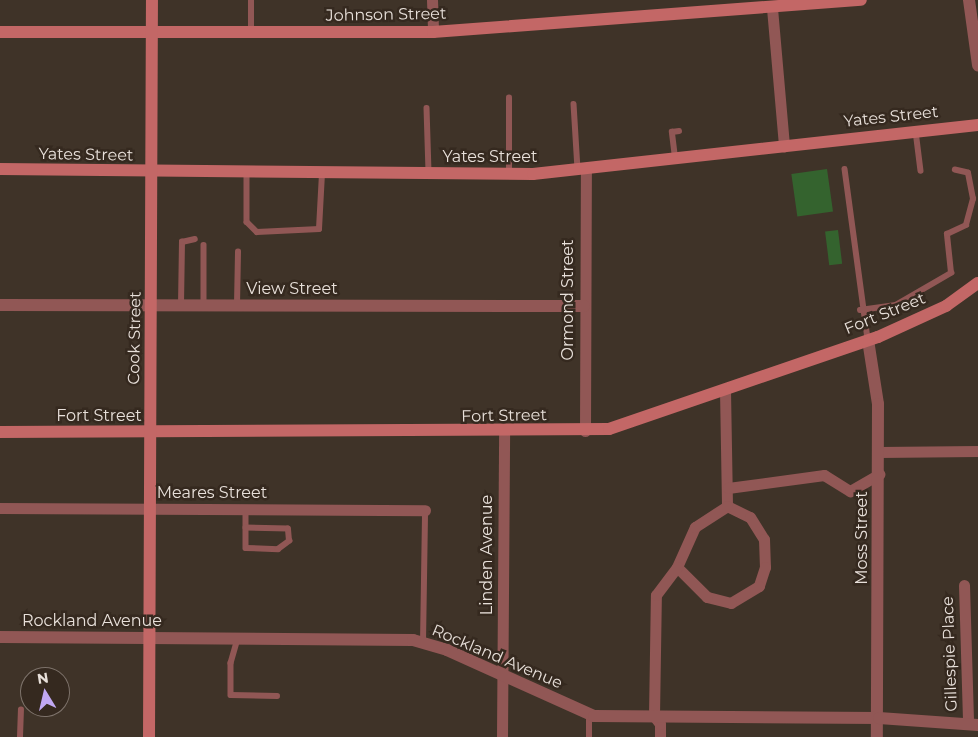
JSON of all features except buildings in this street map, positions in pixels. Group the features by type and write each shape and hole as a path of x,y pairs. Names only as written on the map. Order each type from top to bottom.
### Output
{"main road":[{"name":"Cook Street","path":"149,737 152,0"},
{"name":"Johnson Street","path":"0,32 152,34 432,32 861,0"},
{"name":"Yates Street","path":"0,169 247,173 509,174 582,169 978,125"},
{"name":"Fort Street","path":"0,432 585,431 637,422 868,340 928,316 978,283"}],"street":[{"path":"432,0 432,32"},
{"path":"969,0 978,65"},
{"path":"772,8 784,146"},
{"name":"Ormond Street","path":"582,169 585,431"},
{"name":"View Street","path":"0,305 584,306"},
{"name":"Moss Street","path":"868,340 878,404 879,718 877,737"},
{"path":"725,390 727,506"},
{"name":"Linden Avenue","path":"502,737 504,677 504,432"},
{"path":"879,452 978,451"},
{"path":"728,488 824,475 850,491 879,474"},
{"path":"660,737 660,724 654,716 656,595 677,567 695,527 727,506"},
{"path":"677,567 713,600 731,603 759,586 765,567 764,539 750,517 727,506"},
{"name":"Meares Street","path":"0,508 425,510"},
{"name":"Gillespie Place","path":"964,585 973,724"},
{"name":"Rockland Avenue","path":"0,637 423,643 590,713 654,716 879,718 973,724"}],"lane":[{"path":"251,0 251,33"},
{"path":"509,98 509,174"},
{"path":"574,104 582,169"},
{"path":"427,108 429,173"},
{"path":"675,159 672,132 679,131"},
{"path":"916,131 921,172"},
{"path":"844,169 860,310 868,340"},
{"path":"860,310 896,305 945,280 951,273 947,234 966,225 975,199 968,173 955,170"},
{"path":"247,173 248,222 257,232 319,229 322,173"},
{"path":"181,305 182,242 195,239"},
{"path":"204,245 204,305"},
{"path":"237,305 238,252"},
{"path":"246,509 246,528 246,548 276,549 289,541 288,529 246,528"},
{"path":"423,643 425,510"},
{"path":"238,639 230,663 230,695 277,696"},
{"path":"589,737 590,713"},
{"path":"20,737 21,717"}],"green space":[{"path":"827,169 833,212 797,217 791,174"},
{"path":"838,230 842,264 829,265 825,232"}]}
